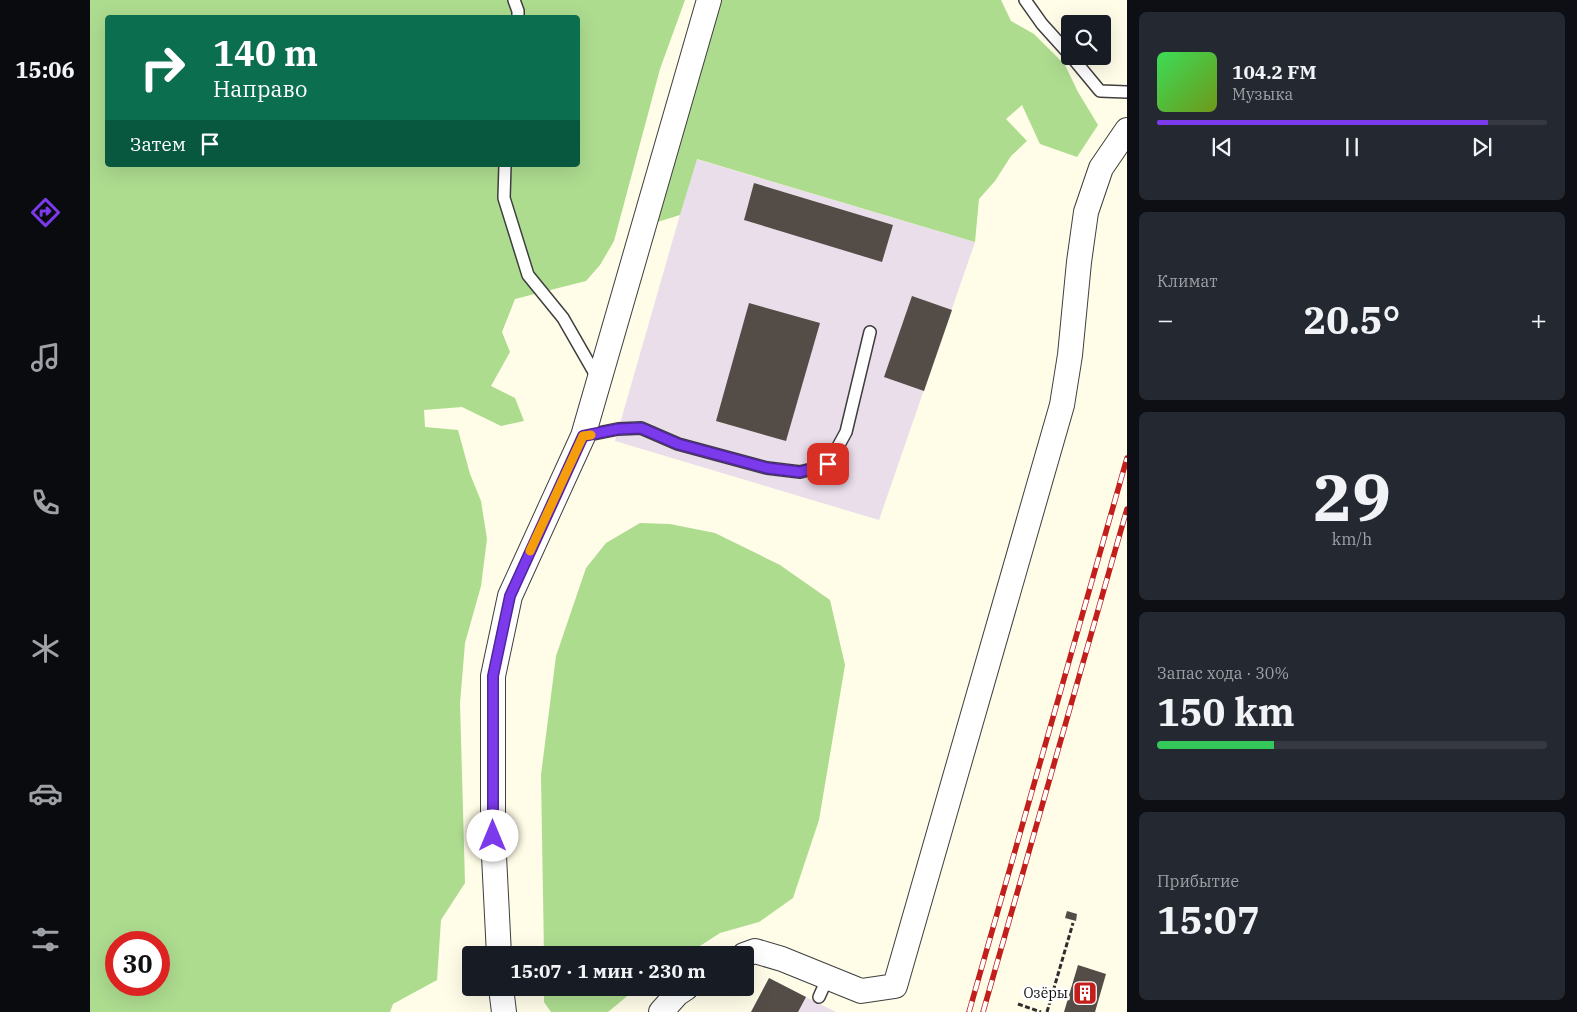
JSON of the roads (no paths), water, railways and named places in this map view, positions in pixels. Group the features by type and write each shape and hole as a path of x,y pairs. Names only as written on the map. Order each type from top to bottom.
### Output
{"street":[{"path":"499,946 493,836 493,676 510,596 583,436 709,0"},
{"path":"754,951 782,959 824,987 861,991 895,986 1062,405 1070,355 1086,212 1101,168 1127,130"},
{"path":"502,996 504,1012"},
{"path":"661,1012 675,996"}],"lane":[{"path":"514,0 518,15"},
{"path":"1026,0 1042,24 1061,46"},
{"path":"1078,65 1100,91 1127,92"},
{"path":"505,167 504,198 528,275 563,318 599,380"},
{"path":"583,436 618,429 641,428 678,444 767,468 800,472 828,464 846,432 870,332"}],"railway":[{"path":"969,1012 1127,458"},
{"path":"983,1012 1127,509"}],"place":[{"name":"Озёры","path":"1085,993"}]}
